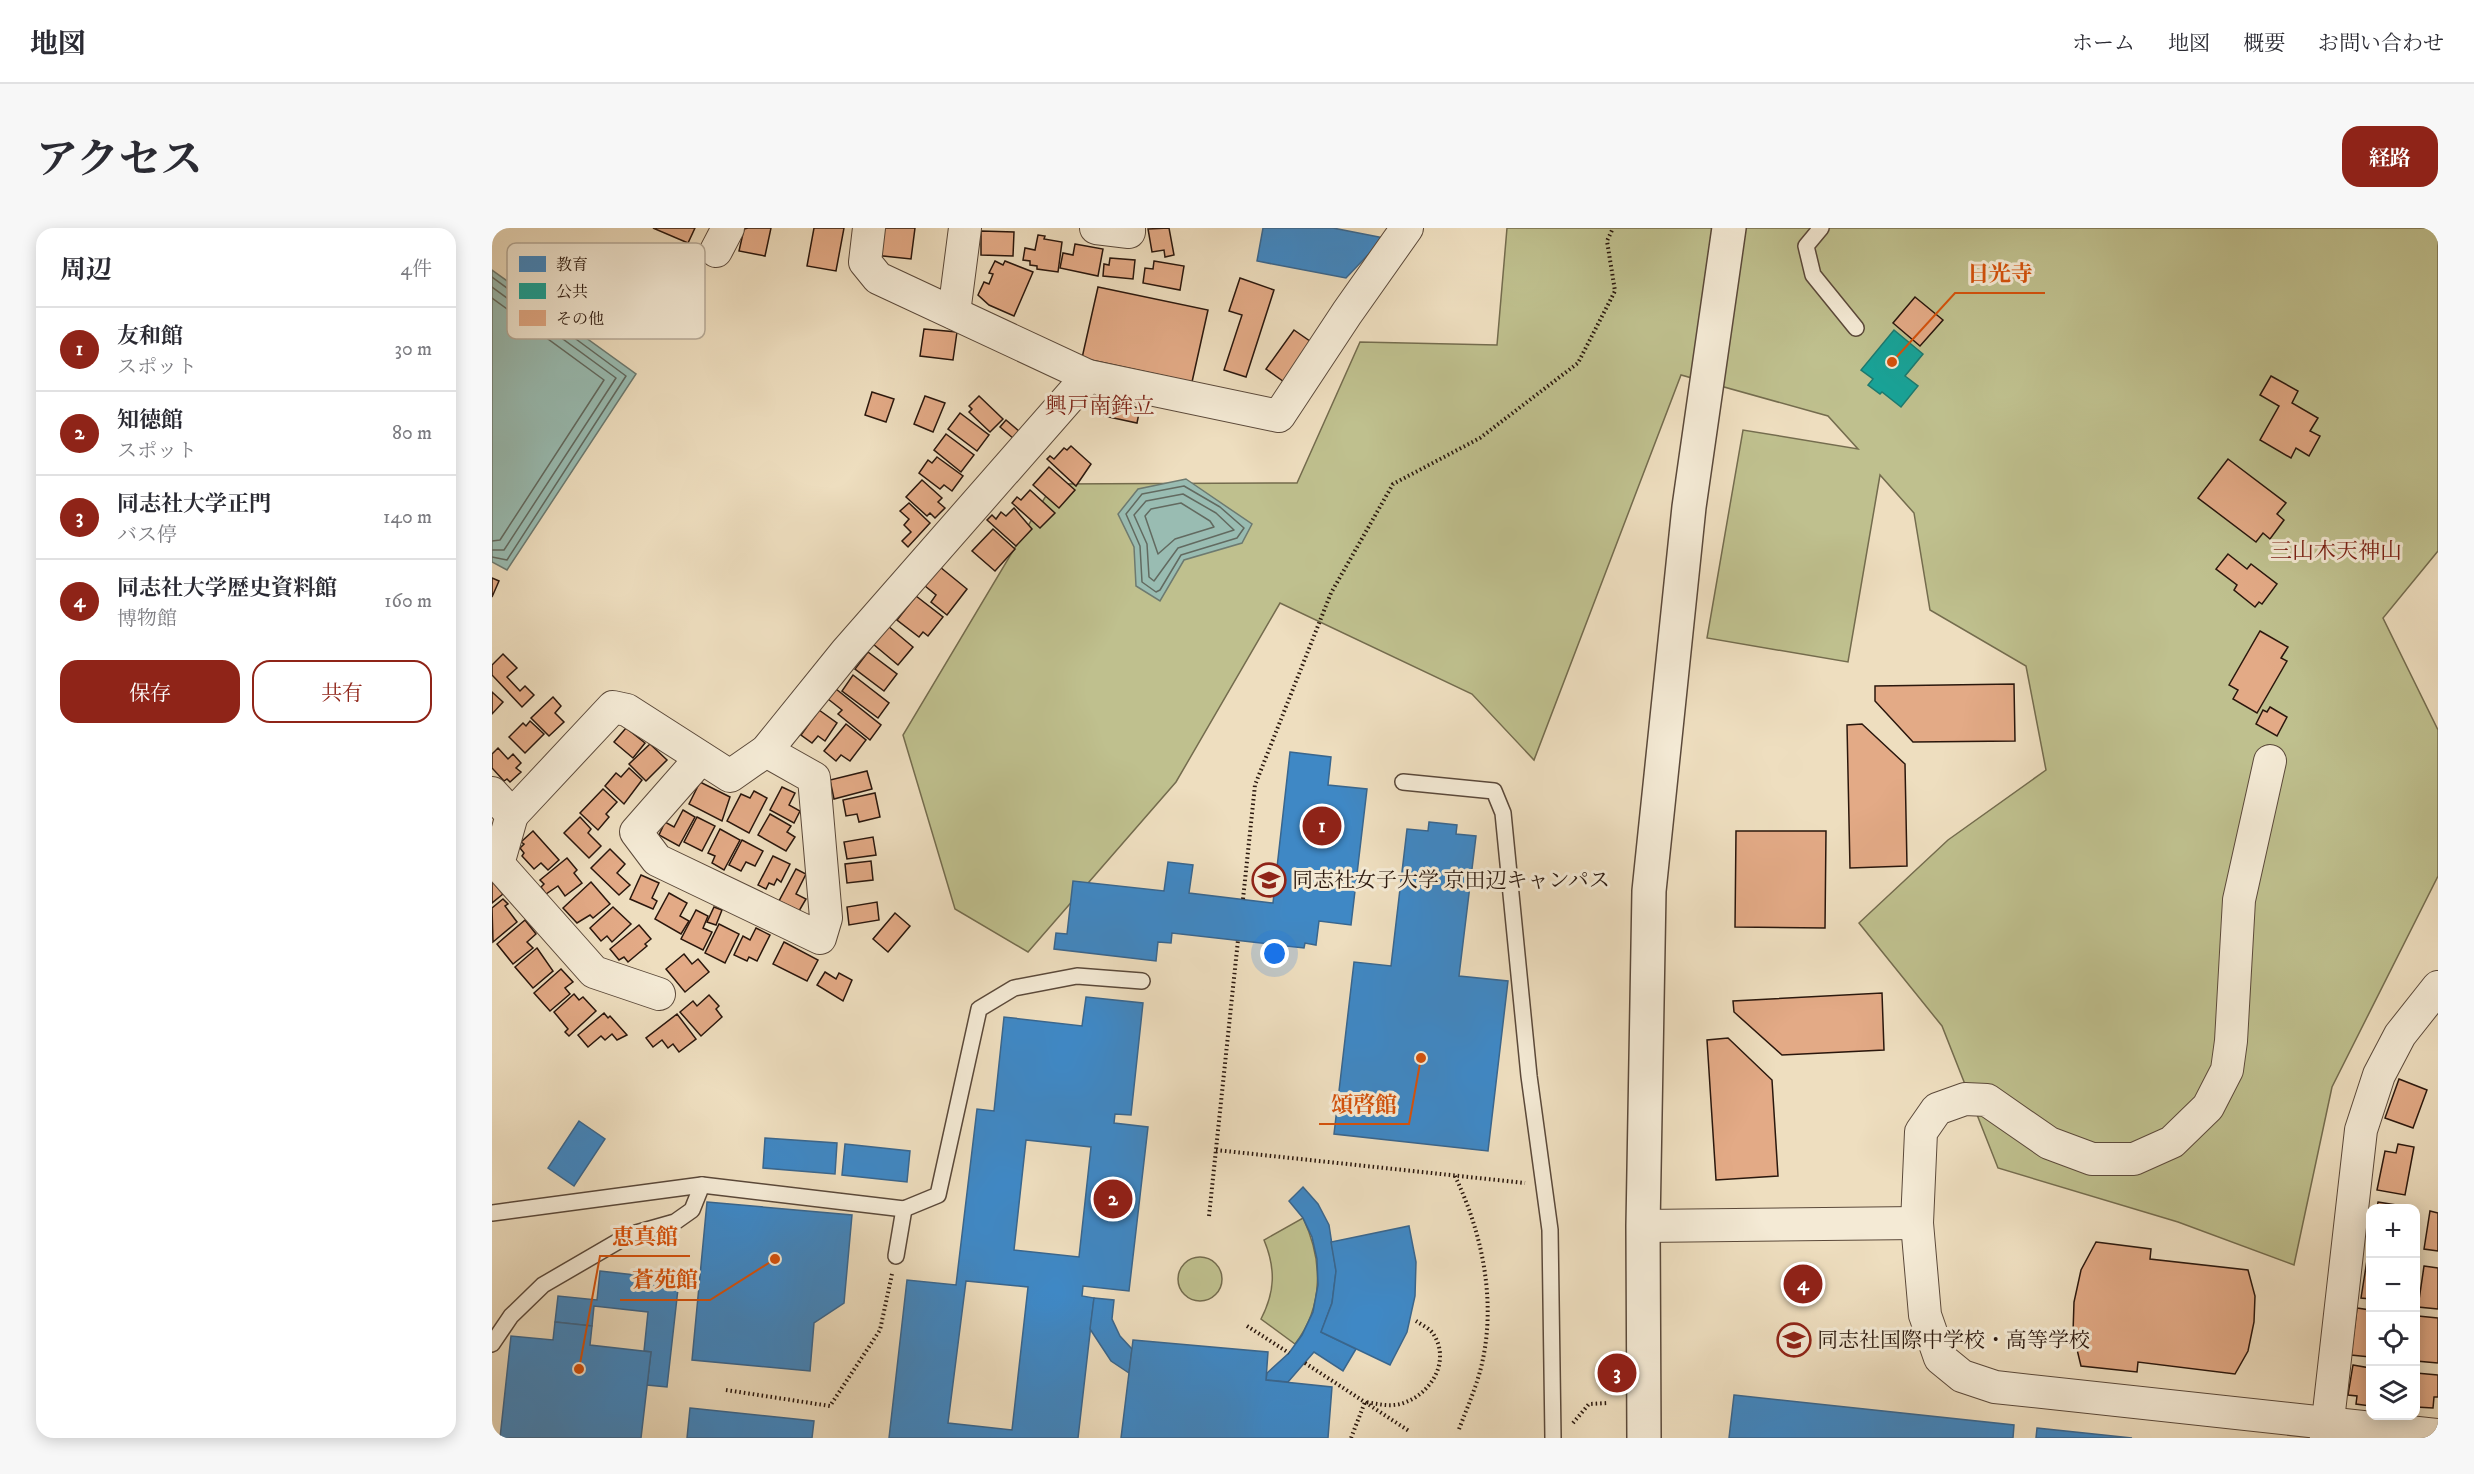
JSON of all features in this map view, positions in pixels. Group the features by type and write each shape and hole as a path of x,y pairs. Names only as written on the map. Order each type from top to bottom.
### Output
{"street":[{"path":"869,228 865,262 878,278 1088,376 1279,416 1407,228"},
{"path":"954,313 965,228"},
{"path":"1095,228 1129,232 1129,228"},
{"path":"1644,1438 1644,1226 1649,891 1689,507 1729,228"},
{"path":"659,994 594,972 498,864 502,804 613,707 627,710 730,776 766,752 846,652 1088,376"},
{"path":"701,758 636,832 657,860 820,938 826,918 814,778 766,752"},
{"path":"2270,761 2239,900 2231,1041 2227,1070 2208,1107 2172,1142 2134,1159 2092,1159 2049,1143 1987,1100 1965,1099 1937,1109 1922,1132 1917,1223 1924,1315 1940,1358 1962,1376 1995,1387 2326,1431 2438,1435"},
{"path":"2326,1431 2361,1130 2379,1075 2400,1035 2438,987"},
{"path":"1644,1226 1917,1223"}],"lane":[{"path":"1821,228 1806,246 1813,275 1856,328"},
{"path":"1403,782 1494,791 1503,813 1529,1076 1550,1230 1553,1438"},
{"path":"492,1213 702,1185 904,1209 938,1196 979,1009 1014,988 1077,976 1142,981"},
{"path":"492,1344 510,1316 543,1285 629,1235 675,1222 692,1210 702,1185"},
{"path":"896,1256 904,1209"}],"path":[{"path":"1243,899 1255,785 1331,593 1392,483 1480,438 1578,363 1615,291 1607,241 1613,228"},
{"path":"1209,1216 1238,940"},
{"path":"1216,1150 1544,1185"},
{"path":"1455,1176 1472,1211 1484,1260 1487,1320 1479,1374 1458,1432"},
{"path":"726,1390 830,1406 880,1330 896,1256"},
{"path":"1365,1402 1389,1406 1405,1403 1426,1391 1439,1371 1441,1350 1433,1332 1416,1321"},
{"path":"1247,1326 1289,1353"},
{"path":"1305,1363 1409,1431"},
{"path":"1351,1438 1365,1402"},
{"path":"1570,1426 1588,1404 1608,1403"}],"green space":[{"path":"1507,228 2438,228 2438,551 2383,618 2438,730 2438,876 2332,1087 2294,1265 2178,1222 1998,1168 1942,1026 1859,923 1948,840 2046,770 2026,666 1930,610 1914,513 1880,475 1848,662 1707,638 1743,430 1858,449 1828,416 1681,375 1534,760 1472,694 1280,603 1176,782 1028,952 955,909 903,735 1053,484 1297,483 1360,342 1497,345"},
{"path":"1303,1218 1310,1234 1317,1266 1316,1299 1304,1329 1295,1344 1261,1319 1269,1299 1272,1280 1271,1261 1264,1240"},
{"path":"1200,1257 1215,1264 1222,1279 1215,1294 1200,1301 1185,1294 1178,1279 1185,1264"}],"water":[{"path":"492,270 507,281 507,339 588,339 636,374 507,570 492,562"},
{"path":"1186,479 1252,524 1242,543 1184,560 1160,601 1136,586 1134,547 1118,514 1138,489"}],"building: 教育":[{"path":"1263,228 1333,228 1384,238 1346,278 1257,261"},
{"path":"1290,752 1331,757 1328,785 1367,789 1351,925 1319,921 1316,945 1305,943 1304,948 1172,933 1171,943 1158,942 1156,961 1054,949 1056,933 1067,934 1073,881 1164,891 1168,862 1193,865 1189,893 1273,903"},
{"path":"1429,822 1457,825 1456,834 1476,836 1459,976 1508,981 1488,1151 1334,1134 1354,962 1391,966 1407,829 1428,831"},
{"path":"1086,997 1143,1003 1131,1115 1115,1114 1114,1123 1148,1127 1129,1291 1083,1286 1082,1296 1094,1298 1078,1438 889,1438 907,1280 956,1285 977,1109 994,1111 1004,1017 1082,1026","holes":["1026,1140 1091,1147 1079,1257 1014,1250","966,1281 1028,1287 1012,1430 948,1423"]},
{"path":"579,1121 605,1139 574,1186 548,1168"},
{"path":"765,1138 837,1143 835,1174 763,1168"},
{"path":"845,1144 910,1151 907,1182 842,1175"},
{"path":"1303,1187 1318,1204 1329,1225 1336,1271 1332,1303 1321,1332 1356,1349 1343,1371 1314,1352 1288,1382 1266,1380 1267,1373 1289,1353 1302,1335 1313,1312 1318,1285 1317,1259 1312,1237 1303,1218 1289,1201"},
{"path":"707,1202 852,1215 844,1303 814,1323 810,1371 692,1360"},
{"path":"1409,1226 1416,1262 1415,1296 1407,1332 1390,1365 1321,1332 1332,1303 1336,1271 1331,1242"},
{"path":"600,1271 679,1280 667,1387 647,1385 651,1352 644,1351 648,1312 594,1306 592,1326 555,1322 558,1296 597,1300"},
{"path":"1094,1298 1114,1300 1112,1319 1120,1336 1132,1349 1129,1373 1111,1361 1090,1329"},
{"path":"555,1322 592,1326 590,1345 651,1352 641,1438 500,1438 511,1336 553,1340"},
{"path":"1133,1340 1268,1352 1266,1380 1332,1387 1328,1438 1121,1438"},
{"path":"1734,1395 2014,1425 2013,1438 1729,1438"},
{"path":"690,1408 814,1421 812,1438 687,1438"},
{"path":"2037,1428 2132,1438 2036,1438"}],"building: 公共":[{"path":"1894,330 1923,354 1905,376 1918,386 1901,407 1882,392 1880,394 1868,385 1873,379 1861,370"}],"building: その他":[{"path":"653,228 695,228 688,243"},
{"path":"771,228 765,256 739,251 744,229"},
{"path":"814,228 844,228 836,271 807,266"},
{"path":"877,228 915,228 911,259 874,255"},
{"path":"1169,228 1174,255 1165,257 1164,250 1152,252 1148,229"},
{"path":"981,231 1014,232 1013,256 981,255"},
{"path":"1038,235 1045,236 1044,239 1062,242 1058,272 1037,269 1037,266 1030,265 1030,261 1023,260 1025,248 1035,250"},
{"path":"1075,244 1103,249 1098,276 1060,268 1063,253 1073,255"},
{"path":"1110,258 1135,260 1133,279 1103,276 1104,264 1109,265"},
{"path":"995,261 1003,265 1005,261 1033,272 1014,316 989,305 978,295 984,282 989,284 993,274 989,273"},
{"path":"1154,261 1184,266 1180,290 1143,283 1145,268 1153,269"},
{"path":"1240,278 1274,290 1246,377 1224,370 1242,315 1229,311"},
{"path":"1098,287 1208,310 1192,382 1082,358"},
{"path":"1915,297 1943,320 1920,346 1893,323"},
{"path":"924,329 957,332 953,360 920,356"},
{"path":"1294,330 1314,344 1287,384 1266,369"},
{"path":"2271,376 2298,391 2292,403 2318,418 2310,431 2320,436 2309,456 2296,448 2291,458 2260,440 2279,406 2260,395"},
{"path":"872,392 894,399 886,422 865,415"},
{"path":"925,396 945,403 933,432 914,424"},
{"path":"979,396 1003,419 990,432 969,412 972,409 969,406"},
{"path":"1107,402 1140,408 1137,423 1104,416"},
{"path":"960,413 989,435 977,451 948,429"},
{"path":"1006,420 1020,432 1014,439 1000,427"},
{"path":"946,434 974,455 961,472 934,450"},
{"path":"1071,446 1091,464 1076,486 1047,459 1050,456 1054,459 1064,448 1067,450"},
{"path":"937,457 963,476 952,491 944,485 940,489 919,473 928,460 932,463"},
{"path":"2228,459 2286,503 2277,514 2284,520 2270,539 2263,533 2256,542 2198,498"},
{"path":"1049,467 1075,490 1059,508 1033,485"},
{"path":"922,480 942,498 938,502 945,508 935,518 930,513 927,516 906,497"},
{"path":"1030,490 1055,513 1040,528 1012,503 1017,497 1021,500"},
{"path":"909,503 930,523 908,547 902,541 911,532 904,525 909,519 900,511"},
{"path":"1014,508 1032,529 1016,546 987,520 992,515 996,519 1001,512 1006,516"},
{"path":"993,529 1015,549 995,571 972,551"},
{"path":"2228,554 2247,569 2251,564 2277,584 2262,604 2259,602 2255,607 2234,590 2237,585 2216,569"},
{"path":"940,567 967,589 947,615 931,602 936,595 925,586"},
{"path":"492,578 499,581 492,597"},
{"path":"916,596 943,617 928,636 923,632 919,637 897,620"},
{"path":"888,626 913,647 898,665 873,644"},
{"path":"2260,631 2288,647 2281,658 2287,661 2257,713 2233,699 2238,690 2229,685"},
{"path":"868,652 897,674 884,691 855,669"},
{"path":"503,654 517,668 507,677 520,691 525,686 534,695 522,707 492,675 492,665"},
{"path":"853,675 889,703 878,718 842,691"},
{"path":"2014,684 2015,741 1913,742 1875,701 1875,686"},
{"path":"836,689 881,725 870,740 838,714 842,710 828,699"},
{"path":"492,692 503,702 492,714"},
{"path":"553,697 561,706 555,713 564,722 549,736 531,718"},
{"path":"2270,707 2287,717 2277,736 2256,724 2263,710 2267,712"},
{"path":"819,710 837,723 825,741 818,736 812,743 801,735"},
{"path":"530,721 544,734 525,753 509,737 523,723 526,726"},
{"path":"846,724 866,740 850,761 841,755 836,761 824,751"},
{"path":"1862,724 1905,764 1907,866 1850,868 1847,725"},
{"path":"626,728 645,743 633,758 614,742"},
{"path":"650,744 667,760 646,781 629,764"},
{"path":"498,748 508,759 513,754 521,763 516,768 521,772 510,782 507,779 504,781 492,768 492,754"},
{"path":"629,768 642,780 624,804 605,786 616,773 621,777"},
{"path":"867,771 872,789 834,799 830,780"},
{"path":"700,782 730,797 722,821 689,804"},
{"path":"782,787 795,793 789,805 800,811 794,823 770,810"},
{"path":"603,789 617,802 606,814 609,817 598,830 580,813"},
{"path":"754,791 767,798 749,833 727,821 741,794 750,798"},
{"path":"875,793 880,817 859,822 857,814 846,816 843,800"},
{"path":"683,810 695,817 679,846 659,835 665,822 674,827"},
{"path":"770,814 791,826 787,832 795,837 786,851 758,835"},
{"path":"580,817 591,829 588,833 601,846 589,858 564,833"},
{"path":"697,817 715,826 702,851 684,842"},
{"path":"720,829 740,840 724,870 712,863 715,856 708,853"},
{"path":"533,831 559,860 548,870 541,863 534,869 522,856 524,853 520,848 524,844 521,842"},
{"path":"1736,831 1826,831 1825,928 1735,927"},
{"path":"873,837 876,855 847,859 844,842"},
{"path":"742,840 763,851 755,866 746,862 741,871 729,865"},
{"path":"610,849 625,864 617,873 630,885 619,895 591,868"},
{"path":"773,856 790,864 781,882 777,879 774,885 769,883 766,889 758,885"},
{"path":"567,858 577,870 574,873 582,883 565,896 558,886 546,894 541,887 544,884 540,880"},
{"path":"871,861 873,880 847,883 845,864"},
{"path":"796,869 806,874 796,894 806,899 799,911 779,901"},
{"path":"641,875 659,883 652,898 657,901 653,909 630,899"},
{"path":"492,881 503,894 492,903"},
{"path":"591,882 610,904 593,918 590,915 577,923 563,908"},
{"path":"669,893 687,903 680,916 689,921 681,934 655,919"},
{"path":"503,899 508,904 505,906 517,922 493,942 492,908"},
{"path":"877,902 879,920 849,925 847,907"},
{"path":"613,907 631,924 612,942 607,936 601,941 590,928"},
{"path":"714,907 722,910 716,925 707,922"},
{"path":"696,910 708,916 703,928 712,932 703,950 681,939"},
{"path":"895,913 910,926 888,952 873,939"},
{"path":"525,920 536,934 527,942 533,948 513,964 497,944"},
{"path":"719,924 739,934 725,963 705,953"},
{"path":"639,925 651,939 645,944 647,946 628,962 624,957 619,960 610,949"},
{"path":"756,928 770,935 757,961 749,957 747,961 734,955 743,936 750,940"},
{"path":"784,942 818,960 807,981 773,964"},
{"path":"537,948 553,971 533,988 515,967"},
{"path":"684,954 692,964 698,959 709,972 685,992 666,969"},
{"path":"561,969 573,982 565,988 570,994 550,1011 534,993"},
{"path":"825,972 836,979 839,973 852,980 843,1001 817,985"},
{"path":"1882,993 1884,1050 1782,1055 1734,1012 1733,1001"},
{"path":"574,994 579,1000 583,997 596,1011 569,1036 565,1032 568,1029 554,1012"},
{"path":"709,995 719,1006 716,1009 722,1017 701,1036 680,1012 693,1001 697,1006"},
{"path":"604,1013 608,1018 610,1016 627,1035 617,1040 612,1034 605,1040 601,1036 588,1047 578,1035"},
{"path":"677,1014 696,1039 679,1052 673,1044 668,1048 662,1040 653,1047 646,1038"},
{"path":"1728,1038 1772,1080 1778,1176 1716,1180 1707,1040"},
{"path":"2399,1079 2427,1090 2413,1128 2385,1118"},
{"path":"2398,1144 2414,1147 2405,1195 2377,1190 2385,1151 2396,1153"},
{"path":"2430,1211 2438,1213 2438,1251 2424,1249"},
{"path":"2096,1242 2151,1249 2150,1259 2248,1270 2255,1296 2254,1322 2248,1351 2235,1374 2138,1362 2137,1372 2081,1366 2073,1333 2074,1302 2081,1270"},
{"path":"2424,1266 2438,1268 2438,1309 2420,1307"},
{"path":"2366,1267 2366,1299 2361,1298"},
{"path":"2357,1308 2366,1309 2366,1357 2351,1355"},
{"path":"2420,1316 2438,1318 2438,1363 2420,1361"},
{"path":"1607,1356 1620,1356 1619,1391 1607,1391"},
{"path":"2353,1365 2366,1367 2366,1405 2356,1404 2357,1396 2348,1395"},
{"path":"2420,1373 2438,1375 2438,1397 2434,1397 2433,1408 2420,1407"}],"place":[{"name":"日光寺","path":"1892,362"},
{"name":"友和館","path":"1322,826"},
{"name":"同志社女子大学 京田辺キャンパス","path":"1269,880"},
{"name":"頌啓館","path":"1421,1058"},
{"name":"知徳館","path":"1113,1199"},
{"name":"蒼苑館","path":"775,1259"},
{"name":"同志社大学歴史資料館","path":"1803,1284"},
{"name":"同志社国際中学校・高等学校","path":"1794,1340"},
{"name":"恵真館","path":"579,1369"},
{"name":"同志社大学正門","path":"1617,1373"}],"district":[{"name":"興戸南鉾立","path":"1100,405"},
{"name":"三山木天神山","path":"2336,550"}]}
